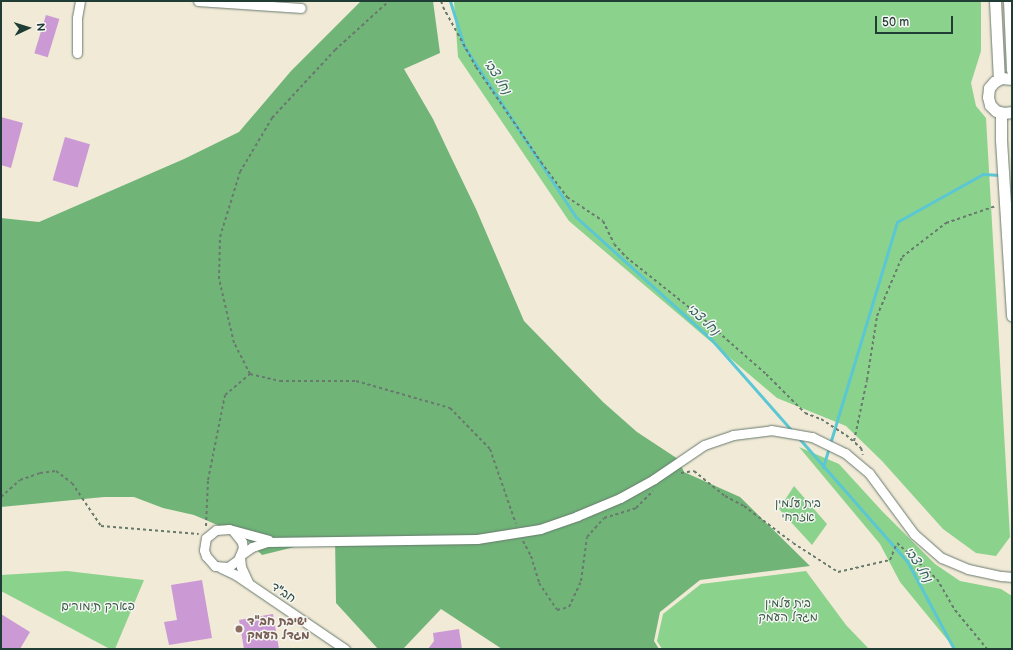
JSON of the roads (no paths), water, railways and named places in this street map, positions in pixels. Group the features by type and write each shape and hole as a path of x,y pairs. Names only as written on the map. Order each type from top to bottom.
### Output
{"street":[{"path":"77,52 77,18 80,1"},
{"path":"198,1 301,8"},
{"path":"995,1 999,79"},
{"path":"1009,1 1012,70"},
{"path":"1012,79 999,79 990,86 988,97 992,107 1007,112 1005,203 1012,316"},
{"path":"277,541 222,528 211,533 204,544 206,556 215,566 221,567 234,564 241,556 260,544 277,541 452,541 484,539 519,533 559,523 601,506 654,479 704,445 719,439 748,432 786,431 812,438 845,453 867,471 914,534 934,553 953,564 968,570 1002,576 1012,576"},
{"path":"234,532 242,542 241,567 249,583"},
{"name":"חב\"ד","path":"221,567 249,583 345,649"}],"waterway":[{"name":"נחל צבי","path":"450,1 464,46 576,217 711,339 792,431"},
{"path":"823,467 897,222 983,174 1000,175"},
{"name":"נחל צבי","path":"797,436 907,561 954,649"}],"place":[{"name":"ישיבת חב\"ד מגדל העמק","path":"239,629"}],"park label":[{"name":"בית עלמין אזרחי","path":"798,511"},
{"name":"פארק תימורים","path":"98,607"},
{"name":"בית עלמין מגדל העמק","path":"788,611"}]}
